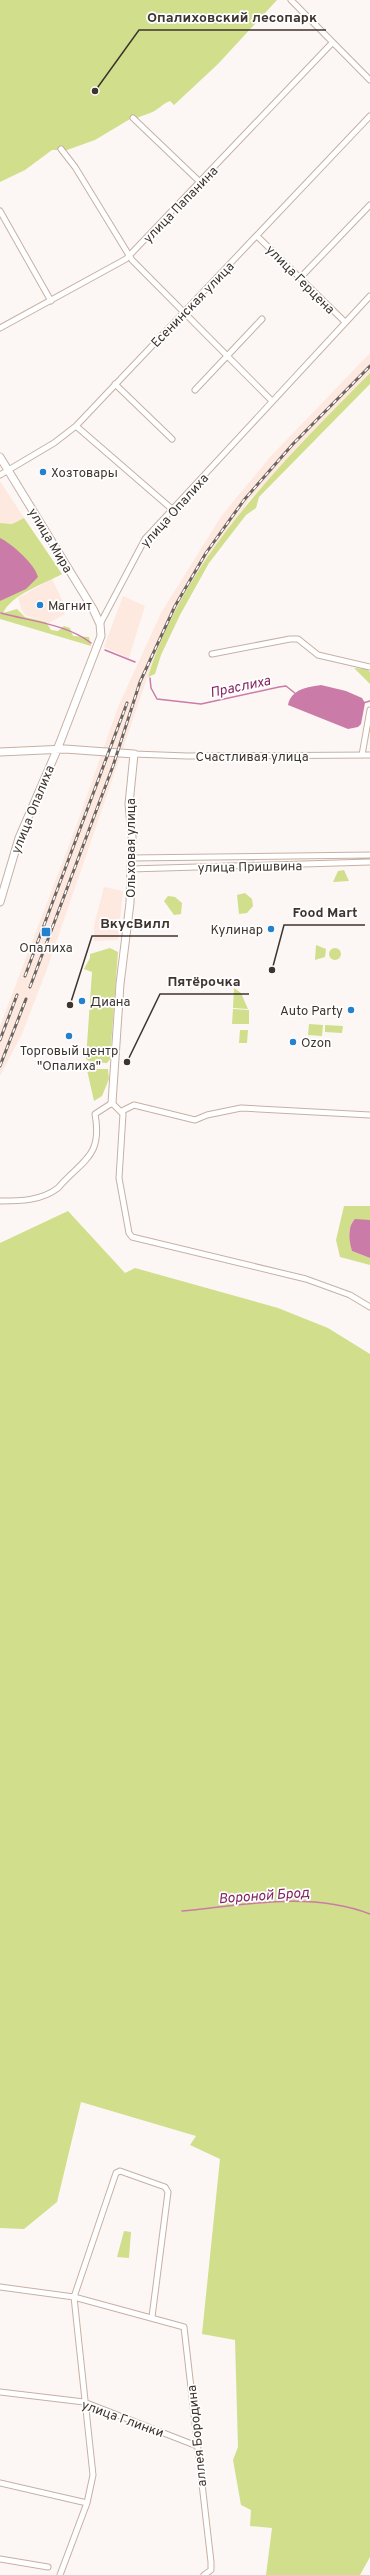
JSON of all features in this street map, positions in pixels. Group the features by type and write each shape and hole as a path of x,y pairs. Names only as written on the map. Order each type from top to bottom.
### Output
{"street":[{"path":"291,0 370,80"},
{"name":"улица Папанина","path":"0,328 130,256 332,43"},
{"name":"Есенинская улица","path":"0,475 54,442 76,426 370,116"},
{"path":"133,118 201,182"},
{"path":"62,149 75,167 130,256 271,400"},
{"path":"300,278 370,205"},
{"path":"0,210 51,301"},
{"name":"улица Герцена","path":"257,236 344,322"},
{"name":"улица Опалиха","path":"0,902 19,838 57,750 100,641 100,624 145,539 173,510 271,400 370,296"},
{"path":"195,390 226,355 262,319"},
{"path":"115,384 172,439"},
{"path":"76,426 173,510"},
{"name":"улица Мира","path":"0,457 93,609 100,624"},
{"path":"212,654 290,639 298,639 318,655 370,667"},
{"path":"362,755 370,710"},
{"path":"0,752 57,750 134,754"},
{"name":"Счастливая улица","path":"134,754 370,755"},
{"name":"Ольховая улица","path":"113,1105 120,984 130,903 131,858 129,804 134,754"},
{"path":"131,858 370,855"},
{"name":"улица Пришвина","path":"130,869 370,862"},
{"path":"0,1201 25,1201 52,1193 93,1151 97,1126 95,1114 113,1105 122,1111"},
{"path":"122,1111 134,1105 195,1120 207,1114 241,1108 370,1115"},
{"path":"122,1111 119,1178 129,1233 132,1237 306,1279 350,1295 370,1307"},
{"path":"0,2287 74,2297 152,2317 168,2192 165,2187 123,2171 116,2173 74,2297 84,2402 93,2475 87,2503 60,2575"},
{"name":"аллея Бородина","path":"152,2317 184,2327 211,2562 211,2570 204,2575"},
{"name":"улица Глинки","path":"0,2392 84,2402 197,2446"},
{"path":"0,2483 87,2503"},
{"path":"0,2559 48,2567"}],"shaded area":[{"path":"370,353 370,373 250,499 191,584 173,617 152,664 47,969 22,1034 0,1076 0,1026 77,824 118,707 161,613 222,515 271,456"},
{"path":"0,481 24,518 12,524 0,523"},
{"path":"0,538 11,545 28,561 38,577 26,589 0,601"},
{"path":"52,579 66,608 63,610 65,614 49,623 27,616 22,611 18,598"},
{"path":"123,596 145,606 129,658 104,647"},
{"path":"321,685 346,691 362,698 365,703 361,724 358,727 348,729 288,705 296,692"},
{"path":"104,887 123,891 118,940 94,941 94,925"},
{"path":"355,1219 370,1220 370,1258 352,1251 350,1230 352,1222"}],"green space":[{"path":"0,0 277,0 218,64 174,105 170,101 153,112 133,121 130,119 95,140 67,150 52,150 25,170 0,182"},
{"path":"370,373 370,384 259,497 256,508 246,515 209,563 180,615 161,655 155,674 148,677 164,633 186,591 212,551 272,476"},
{"path":"24,518 62,574 29,590 13,600 3,613 17,609 25,617 46,622 51,630 58,631 64,626 70,628 73,636 89,637 91,646 0,619 0,523 12,524"},
{"path":"354,668 367,669 370,672 370,684"},
{"path":"344,870 349,881 333,882 338,871"},
{"path":"245,893 252,899 253,906 247,913 239,914 237,895"},
{"path":"168,896 175,897 182,903 181,914 174,915 164,901"},
{"path":"316,945 326,949 325,957 315,960"},
{"path":"110,948 118,952 110,1059 107,1063 91,1062 86,1059 92,972 84,969 90,958 90,954"},
{"path":"337,948 340,949 340,959 333,960 330,959 329,952 330,949"},
{"path":"234,988 241,993 248,1009 233,1008"},
{"path":"233,1009 249,1010 249,1024 232,1024"},
{"path":"309,1024 323,1025 322,1036 308,1035"},
{"path":"325,1025 343,1026 342,1033 325,1032"},
{"path":"240,1030 248,1030 247,1043 239,1043"},
{"path":"108,1069 109,1079 102,1096 94,1101 87,1070"},
{"path":"344,1206 370,1206 370,1220 352,1222 349,1232 352,1251 370,1258 370,1265 340,1257 336,1240"},
{"path":"68,1211 125,1273 135,1268 278,1308 328,1328 370,1354 370,2557 360,2575 266,2575 272,2528 250,2526 251,2510 241,2505 233,2460 238,2447 235,2340 202,2334 220,2159 190,2145 196,2136 81,2102 57,2202 24,2229 0,2228 0,1243"},
{"path":"124,2231 131,2232 129,2258 117,2257"}],"waterway":[{"name":"Праслиха","path":"1,613 59,627 71,631 91,643"},
{"name":"Праслиха","path":"105,650 135,662"},
{"name":"Праслиха","path":"150,678 151,688 157,699 201,704 286,686 296,694"},
{"name":"Праслиха","path":"363,703 370,701"},
{"name":"Вороной Брод","path":"182,1911 253,1903 300,1901 347,1907 370,1914"}],"railway":[{"path":"30,987 113,766 140,682 175,606 206,553 244,500 293,444 370,366"},
{"path":"25,976 127,703"},
{"path":"0,1040 17,995"},
{"path":"0,1066 26,999"}],"place":[{"name":"Опалиховский лесопарк","path":"95,91"},
{"name":"Хозтовары","path":"43,472"},
{"name":"Магнит","path":"40,605"},
{"name":"Кулинар","path":"271,929"},
{"name":"Опалиха","path":"46,932"},
{"name":"Food Mart","path":"272,970"},
{"name":"Диана","path":"82,1001"},
{"name":"ВкусВилл","path":"70,1005"},
{"name":"Auto Party","path":"351,1010"},
{"name":"Торговый центр \"Опалиха\"","path":"69,1036"},
{"name":"Ozon","path":"293,1042"},
{"name":"Пятёрочка","path":"127,1062"}]}
